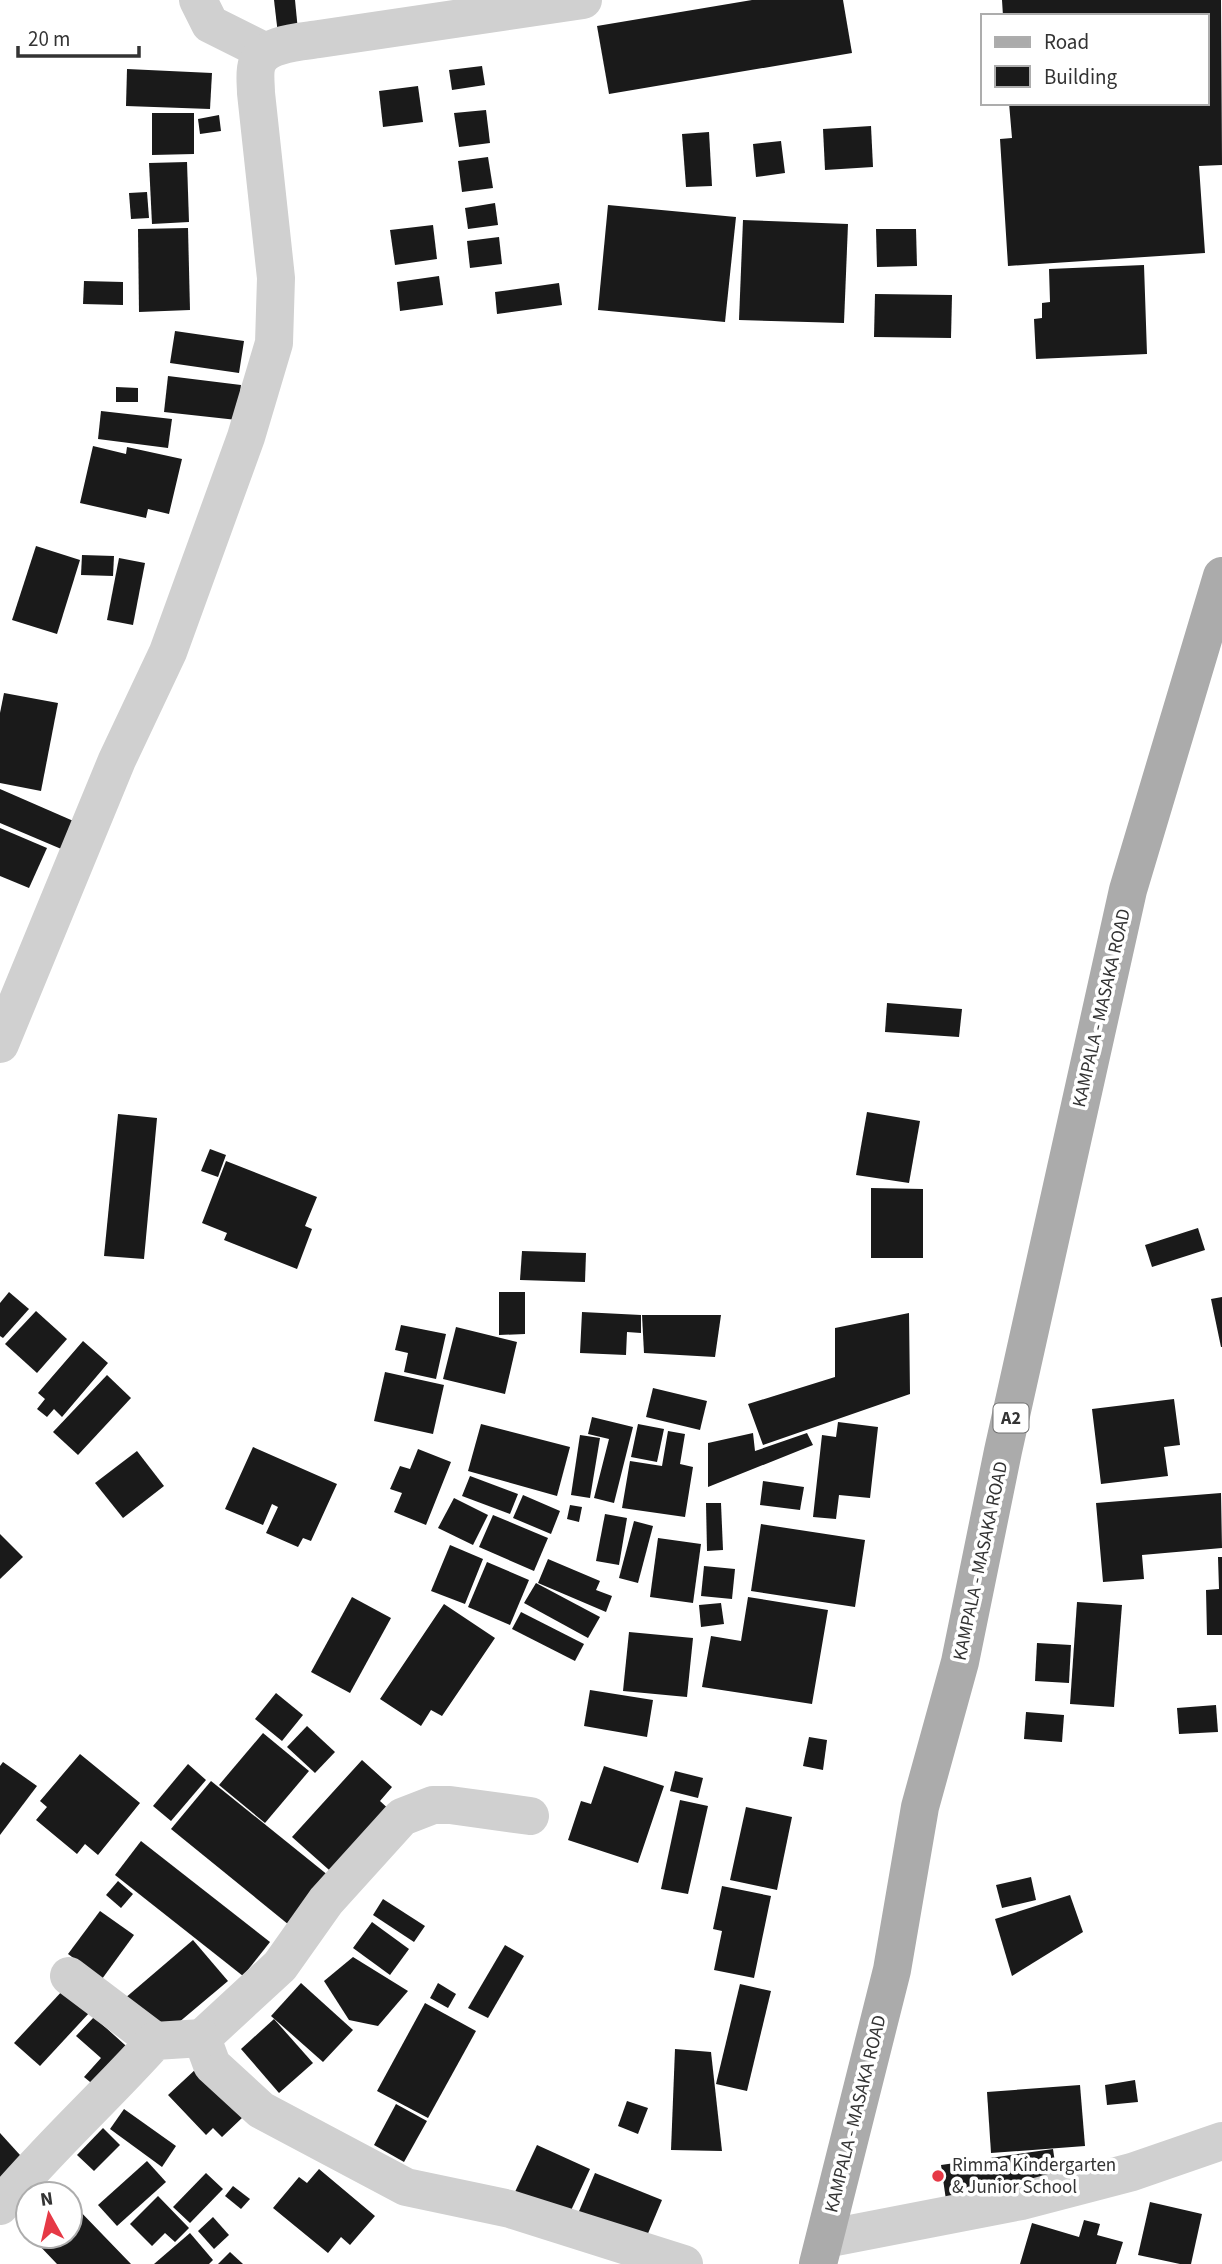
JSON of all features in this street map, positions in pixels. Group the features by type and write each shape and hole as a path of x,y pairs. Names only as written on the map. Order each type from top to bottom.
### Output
{"main road":[{"name":"KAMPALA - MASAKA ROAD","path":"822,2251 892,1970 920,1807 960,1662 1003,1451 1128,890 1222,576"}],"street":[{"path":"198,0 210,24 266,52"},
{"path":"0,1044 117,760 168,652 246,438 274,343 276,278 256,93 257,64 266,52 275,47 583,0"},
{"path":"69,1976 155,2042 202,2038 280,1966 326,1901 402,1817 433,1805 530,1816"},
{"path":"202,2038 212,2065 261,2110 406,2187 510,2210 684,2264"},
{"path":"0,2207 56,2142 155,2042"},
{"path":"822,2251 1132,2172 1222,2141"}],"building":[{"path":"274,0 295,0 299,41 279,43"},
{"path":"752,0 843,0 852,53 609,94 597,26"},
{"path":"1002,0 1221,0 1222,165 1199,166 1205,253 1008,266 1000,139 1012,138 1009,105 1208,105 1208,14 1003,14"},
{"path":"482,66 485,85 452,90 449,70"},
{"path":"127,69 212,73 210,109 126,106"},
{"path":"418,86 423,122 383,127 379,91"},
{"path":"486,110 490,143 459,147 454,113"},
{"path":"152,113 194,113 194,154 152,155"},
{"path":"219,115 221,131 200,134 198,119"},
{"path":"871,126 873,167 825,170 823,129"},
{"path":"709,132 712,186 686,187 682,134"},
{"path":"781,141 785,173 756,177 753,144"},
{"path":"488,157 493,188 462,192 458,161"},
{"path":"187,162 189,222 152,224 149,163"},
{"path":"147,192 149,218 131,219 129,193"},
{"path":"495,203 498,225 468,229 465,208"},
{"path":"608,205 736,217 725,322 598,310"},
{"path":"743,220 848,224 844,323 739,320"},
{"path":"433,225 437,259 395,265 390,230"},
{"path":"188,228 190,310 139,312 138,229"},
{"path":"876,229 916,229 917,266 877,267"},
{"path":"499,237 502,264 470,268 467,241"},
{"path":"1144,265 1147,354 1036,359 1034,319 1042,318 1042,303 1050,302 1049,269"},
{"path":"439,276 443,305 400,311 397,282"},
{"path":"84,281 123,282 123,305 83,304"},
{"path":"559,283 562,305 497,314 495,292"},
{"path":"875,294 952,295 951,338 874,337"},
{"path":"175,331 244,341 239,373 170,363"},
{"path":"168,376 241,385 237,420 164,412"},
{"path":"116,387 138,388 138,402 116,402"},
{"path":"101,411 172,419 168,448 98,439"},
{"path":"93,446 126,454 127,447 182,459 169,514 148,509 146,518 80,503"},
{"path":"36,546 80,560 57,634 12,620"},
{"path":"82,555 114,556 113,576 81,575"},
{"path":"119,558 145,563 133,625 107,620"},
{"path":"4,693 58,703 41,791 0,783 0,713"},
{"path":"0,789 78,823 66,851 0,823"},
{"path":"0,828 47,848 29,888 0,876"},
{"path":"887,1003 962,1009 959,1037 885,1032"},
{"path":"867,1112 920,1121 909,1183 856,1175"},
{"path":"118,1114 157,1118 144,1259 104,1256"},
{"path":"210,1149 226,1155 218,1177 201,1171"},
{"path":"226,1161 317,1197 305,1226 312,1229 297,1269 224,1240 227,1233 202,1223"},
{"path":"871,1188 923,1189 923,1258 871,1258"},
{"path":"1198,1228 1205,1250 1152,1267 1145,1245"},
{"path":"522,1251 586,1253 585,1282 520,1280"},
{"path":"9,1292 29,1309 3,1338 0,1336 0,1303"},
{"path":"499,1292 525,1292 525,1334 499,1335"},
{"path":"1222,1297 1222,1347 1221,1347 1211,1299"},
{"path":"36,1311 67,1339 37,1373 5,1344"},
{"path":"582,1312 641,1315 641,1333 627,1332 626,1355 580,1353"},
{"path":"909,1313 910,1394 763,1445 748,1404 835,1377 835,1328"},
{"path":"642,1315 721,1315 715,1357 644,1353"},
{"path":"401,1325 446,1334 436,1379 404,1372 408,1353 395,1350"},
{"path":"456,1327 517,1342 505,1394 443,1379"},
{"path":"83,1341 108,1363 62,1417 54,1409 47,1417 37,1409 45,1399 38,1393"},
{"path":"385,1372 444,1385 433,1434 374,1421"},
{"path":"107,1375 131,1398 78,1455 53,1432"},
{"path":"653,1388 707,1401 700,1430 646,1417"},
{"path":"1174,1399 1180,1445 1164,1447 1168,1476 1101,1484 1092,1409"},
{"path":"592,1417 633,1427 614,1503 594,1498 609,1439 588,1434"},
{"path":"838,1422 878,1427 870,1498 839,1495 836,1519 813,1517 822,1435 836,1437"},
{"path":"481,1424 570,1447 557,1496 468,1471"},
{"path":"638,1424 664,1429 657,1462 631,1457"},
{"path":"668,1431 685,1434 680,1464 693,1467 685,1517 622,1508 630,1461 662,1466"},
{"path":"753,1433 755,1451 807,1433 813,1445 708,1487 708,1443"},
{"path":"580,1435 600,1438 590,1498 571,1495"},
{"path":"253,1447 337,1484 311,1541 303,1538 298,1547 266,1533 278,1507 272,1504 263,1525 225,1509"},
{"path":"418,1449 451,1462 426,1525 394,1512 402,1493 390,1489 400,1466 410,1469"},
{"path":"137,1451 164,1486 123,1518 95,1483"},
{"path":"470,1476 518,1494 510,1514 462,1496"},
{"path":"763,1481 804,1487 800,1510 760,1505"},
{"path":"1221,1493 1222,1548 1142,1555 1144,1579 1103,1582 1096,1503"},
{"path":"523,1495 560,1511 551,1534 513,1518"},
{"path":"454,1498 488,1515 473,1545 438,1528"},
{"path":"706,1503 721,1503 723,1550 707,1551"},
{"path":"570,1505 582,1507 579,1522 567,1519"},
{"path":"605,1514 627,1518 619,1565 596,1561"},
{"path":"493,1515 548,1538 534,1571 479,1547"},
{"path":"634,1521 653,1526 638,1583 619,1578"},
{"path":"761,1524 865,1540 855,1607 751,1591"},
{"path":"0,1534 23,1557 0,1579"},
{"path":"658,1538 701,1544 693,1603 650,1597"},
{"path":"450,1545 483,1559 465,1604 431,1591"},
{"path":"1218,1557 1222,1557 1222,1635 1207,1635 1206,1590 1219,1589"},
{"path":"548,1559 600,1581 596,1590 612,1596 606,1612 538,1583"},
{"path":"487,1562 529,1580 510,1625 468,1607"},
{"path":"704,1566 735,1569 732,1599 701,1596"},
{"path":"536,1583 600,1617 588,1638 524,1603"},
{"path":"352,1597 391,1618 350,1693 311,1672"},
{"path":"748,1597 828,1610 812,1704 702,1687 711,1636 741,1641"},
{"path":"1077,1602 1122,1605 1114,1707 1070,1704"},
{"path":"721,1603 724,1624 701,1627 699,1605"},
{"path":"444,1604 495,1638 442,1716 431,1710 421,1726 380,1699"},
{"path":"521,1612 584,1644 575,1661 512,1629"},
{"path":"629,1632 693,1638 687,1697 623,1691"},
{"path":"1037,1643 1071,1645 1069,1683 1035,1681"},
{"path":"590,1690 653,1700 647,1737 584,1726"},
{"path":"276,1693 303,1715 282,1741 255,1719"},
{"path":"1216,1705 1218,1732 1179,1734 1177,1708"},
{"path":"1026,1712 1064,1715 1062,1742 1024,1739"},
{"path":"307,1726 335,1752 315,1773 287,1747"},
{"path":"263,1733 309,1771 265,1823 219,1785"},
{"path":"809,1737 827,1740 823,1770 803,1766"},
{"path":"80,1754 140,1803 98,1855 85,1844 77,1854 36,1820 47,1807 40,1801"},
{"path":"362,1760 392,1787 380,1801 394,1814 337,1877 292,1837"},
{"path":"3,1762 37,1786 0,1835 0,1766"},
{"path":"188,1764 206,1780 171,1821 153,1806"},
{"path":"604,1766 664,1786 638,1863 568,1840 581,1801 591,1804"},
{"path":"675,1771 703,1778 698,1798 670,1791"},
{"path":"211,1781 334,1880 294,1929 171,1829"},
{"path":"680,1800 708,1806 688,1894 661,1889"},
{"path":"746,1807 792,1817 777,1890 730,1880"},
{"path":"141,1841 270,1942 243,1976 115,1875"},
{"path":"1031,1877 1036,1900 1002,1908 996,1885"},
{"path":"118,1881 133,1894 121,1908 106,1895"},
{"path":"722,1886 771,1896 754,1978 714,1970 722,1931 713,1929"},
{"path":"1070,1895 1083,1932 1012,1976 995,1919"},
{"path":"383,1899 425,1926 414,1942 373,1915"},
{"path":"100,1911 134,1935 102,1979 68,1954"},
{"path":"372,1922 409,1949 390,1975 353,1948"},
{"path":"193,1940 228,1981 159,2039 124,1999"},
{"path":"505,1945 524,1956 488,2018 468,2008"},
{"path":"353,1957 408,1991 378,2026 349,2020 324,1981"},
{"path":"301,1983 353,2030 323,2062 271,2016"},
{"path":"438,1983 456,1994 448,2008 430,1998"},
{"path":"740,1984 771,1991 747,2091 716,2084"},
{"path":"64,1989 90,2012 40,2066 14,2043"},
{"path":"425,2003 476,2031 428,2118 377,2091"},
{"path":"94,2017 135,2054 101,2091 84,2077 101,2058 76,2036"},
{"path":"274,2019 313,2063 279,2093 241,2049"},
{"path":"675,2049 711,2052 722,2151 671,2150"},
{"path":"197,2068 243,2117 222,2137 213,2128 206,2135 168,2095"},
{"path":"1135,2080 1138,2102 1107,2105 1105,2085"},
{"path":"1080,2085 1085,2146 991,2153 987,2092"},
{"path":"627,2101 648,2108 638,2134 618,2126"},
{"path":"396,2104 427,2121 404,2162 374,2145"},
{"path":"124,2109 176,2146 162,2167 110,2129"},
{"path":"103,2128 120,2145 94,2171 77,2155"},
{"path":"0,2133 30,2166 0,2192"},
{"path":"537,2145 590,2169 568,2217 514,2194"},
{"path":"1053,2149 1059,2190 947,2207 941,2165"},
{"path":"147,2161 166,2182 117,2226 98,2205"},
{"path":"319,2169 375,2216 350,2245 341,2237 328,2253 273,2208 299,2177 307,2183"},
{"path":"206,2173 223,2189 190,2223 173,2207"},
{"path":"595,2173 662,2200 644,2243 577,2216"},
{"path":"233,2186 250,2199 241,2209 225,2196"},
{"path":"158,2196 189,2228 175,2242 165,2233 152,2246 130,2224"},
{"path":"1150,2202 1202,2214 1191,2264 1138,2255"},
{"path":"84,2215 131,2264 57,2264 44,2250 84,2250"},
{"path":"213,2217 229,2235 214,2249 198,2231"},
{"path":"1084,2220 1100,2224 1097,2235 1123,2242 1116,2264 1020,2264 1032,2223 1079,2237"},
{"path":"190,2233 213,2260 209,2264 154,2264"},
{"path":"230,2252 243,2264 218,2264"}],"place":[{"name":"Rimma Kindergarten & Junior School","path":"938,2176"}]}
